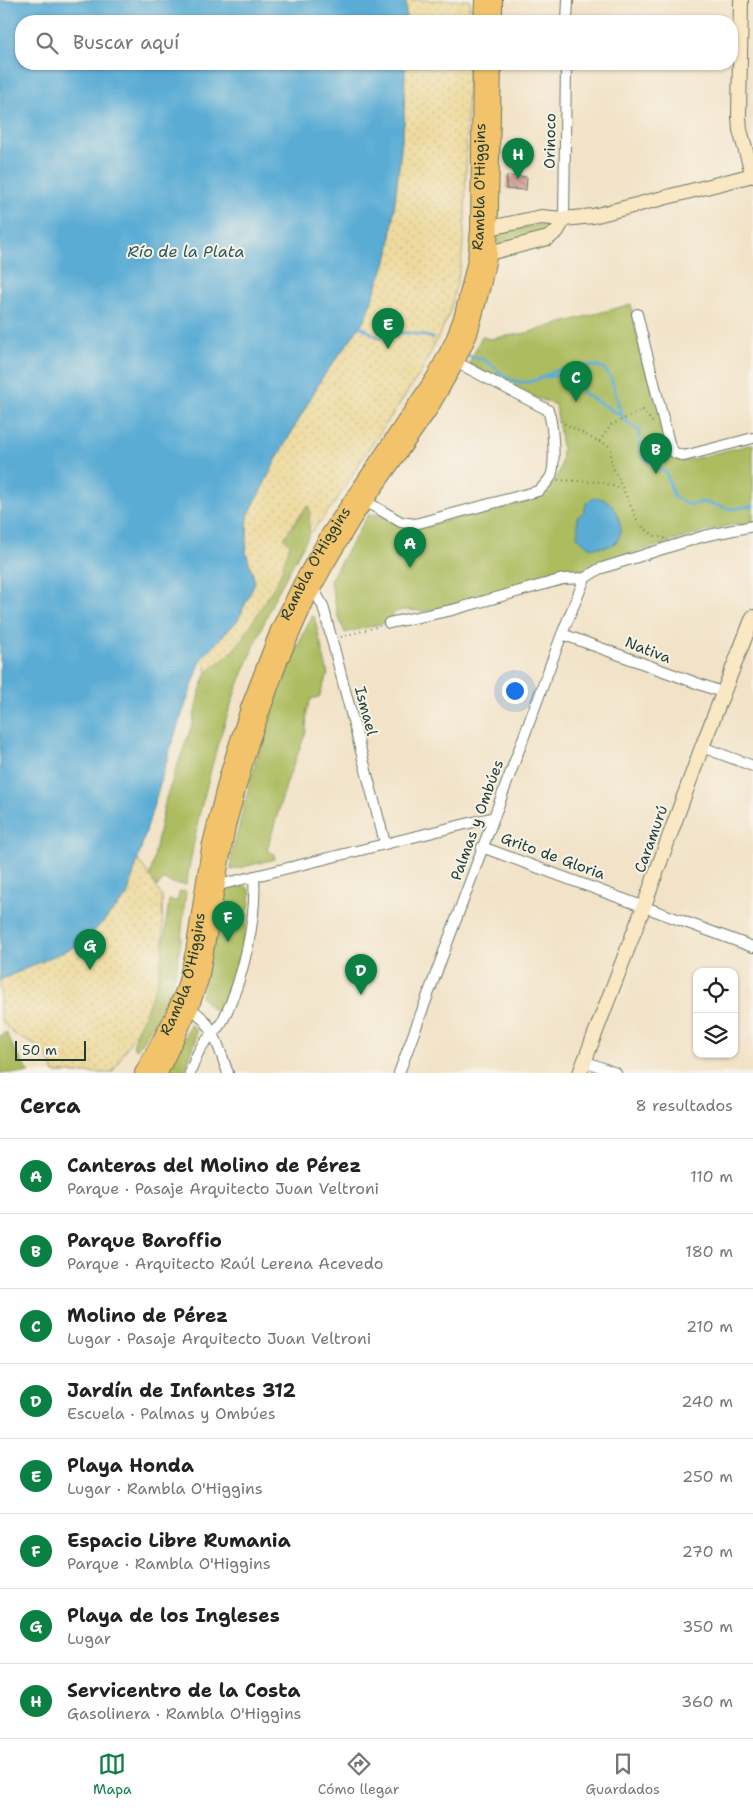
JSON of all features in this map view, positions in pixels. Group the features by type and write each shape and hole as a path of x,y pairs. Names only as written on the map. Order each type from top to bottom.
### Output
{"main road":[{"path":"482,15 483,0"},
{"path":"494,0 494,15"},
{"path":"484,229 541,217 564,219 593,216 753,176 740,130 739,116 742,0"},
{"name":"Rambla O'Higgins","path":"159,1073 190,1008 200,980 215,886 235,794 261,709 280,659 313,588 337,545 365,501 428,411 456,362 474,318 488,253 484,229 482,70"},
{"name":"Rambla O'Higgins","path":"143,1073 172,1019 185,988 194,952 203,886 216,820 241,731 260,676 290,606 322,546 356,493 417,406 447,355 463,315 484,229 493,70"},
{"path":"488,253 548,238 557,231 564,219"},
{"name":"Caramurú","path":"582,1067 644,906 702,746 753,617"}],"street":[{"path":"567,15 568,0"},
{"name":"Orinoco","path":"564,219 566,70"},
{"path":"637,314 670,447 675,453 684,456 753,438"},
{"path":"365,501 401,522 415,524 538,491 550,479 553,465 548,410 456,362"},
{"path":"389,623 452,610 563,580 584,578 599,569 685,542 723,531 753,526"},
{"name":"Palmas y Ombúes","path":"399,1073 584,578"},
{"name":"Ismael","path":"313,588 323,606 385,843"},
{"name":"Nativa","path":"562,634 724,693"},
{"path":"702,746 753,766"},
{"name":"Grito de Gloria","path":"215,886 494,817"},
{"name":"Grito de Gloria","path":"482,847 753,947"},
{"path":"190,1073 199,1051 224,1019 229,1006 246,952 254,910 254,876"},
{"path":"190,1008 201,1015 214,1033 228,1073"},
{"path":"582,1067 616,1073"}],"path":[{"path":"599,442 611,425 643,410 658,429"},
{"path":"550,416 599,442 607,444 611,450 611,463 639,524 655,536 685,542"},
{"path":"550,479 600,482 622,489"},
{"path":"332,639 389,623"}],"green space":[{"path":"547,223 548,233 499,244 497,242 497,233"},
{"path":"631,304 637,333 672,457 684,461 753,444 753,523 731,525 707,531 620,557 573,577 462,605 424,611 403,610 395,612 388,622 345,633 338,616 330,580 368,515 377,514 408,529 526,502 542,494 552,484 558,474 562,449 556,405 526,394 469,364 482,336 489,339 526,333"},
{"path":"308,505 310,509 309,535 274,599 236,690 218,743 199,816 186,885 163,880 158,886 154,884 150,876 166,798 193,722 199,693 207,672 217,663 284,538"},
{"path":"312,616 314,616 328,674 319,697 311,699 307,709 306,732 287,782 267,850 274,854 275,859 231,870 233,848 261,745 289,667"},
{"path":"241,886 247,887 251,893 241,954 222,1012 215,1012 201,997 223,892 227,889"},
{"path":"180,891 186,892 181,943 174,980 163,1007 137,1049 133,1047 138,1028 157,982 169,900 177,901"},
{"path":"190,1025 196,1031 195,1043 184,1073 166,1073"},
{"path":"6,1032 29,1073 0,1073 0,1036"}],"sand":[{"path":"406,0 470,0 469,15 406,15"},
{"path":"405,70 468,70 465,218 461,265 449,315 421,372 334,504 309,535 310,509 308,506 306,507 284,538 290,545 278,580 242,639 229,655 207,672 202,658 238,620 255,582 246,552 248,516 277,458 322,378 364,321 389,253 404,122"},
{"path":"138,860 162,897 163,948 157,982 146,1011 112,1073 54,1073 51,1063 43,1050 13,1033 0,1018 0,980 83,943 127,896"}],"water":[{"name":"Río de la Plata","path":"0,0 406,0 406,15 15,15 15,70 405,70 404,122 389,253 364,321 322,378 277,458 248,516 246,552 255,582 238,620 202,658 172,743 127,896 83,943 0,980"},
{"path":"596,497 606,500 612,506 619,521 620,536 610,546 589,547 577,537 577,517 583,513 587,502"}],"building":[{"path":"507,176 527,177 526,190 506,189"}],"waterway":[{"path":"360,326 379,338 402,333 433,338"},
{"path":"469,356 484,360 509,379 519,382 533,381 555,371 565,369 585,366 601,367 609,375 623,418 639,430 641,452 647,461 666,472 674,497 690,505 703,502 731,509 753,506"},
{"path":"546,377 580,373 583,393 622,416"}],"place":[{"name":"Servicentro de la Costa","path":"518,179"},
{"name":"Playa Honda","path":"388,349"},
{"name":"Molino de Pérez","path":"576,402"},
{"name":"Parque Baroffio","path":"656,474"},
{"name":"Canteras del Molino de Pérez","path":"410,568"},
{"name":"Espacio Libre Rumania","path":"228,942"},
{"name":"Playa de los Ingleses","path":"90,970"},
{"name":"Jardín de Infantes 312","path":"361,995"}]}
